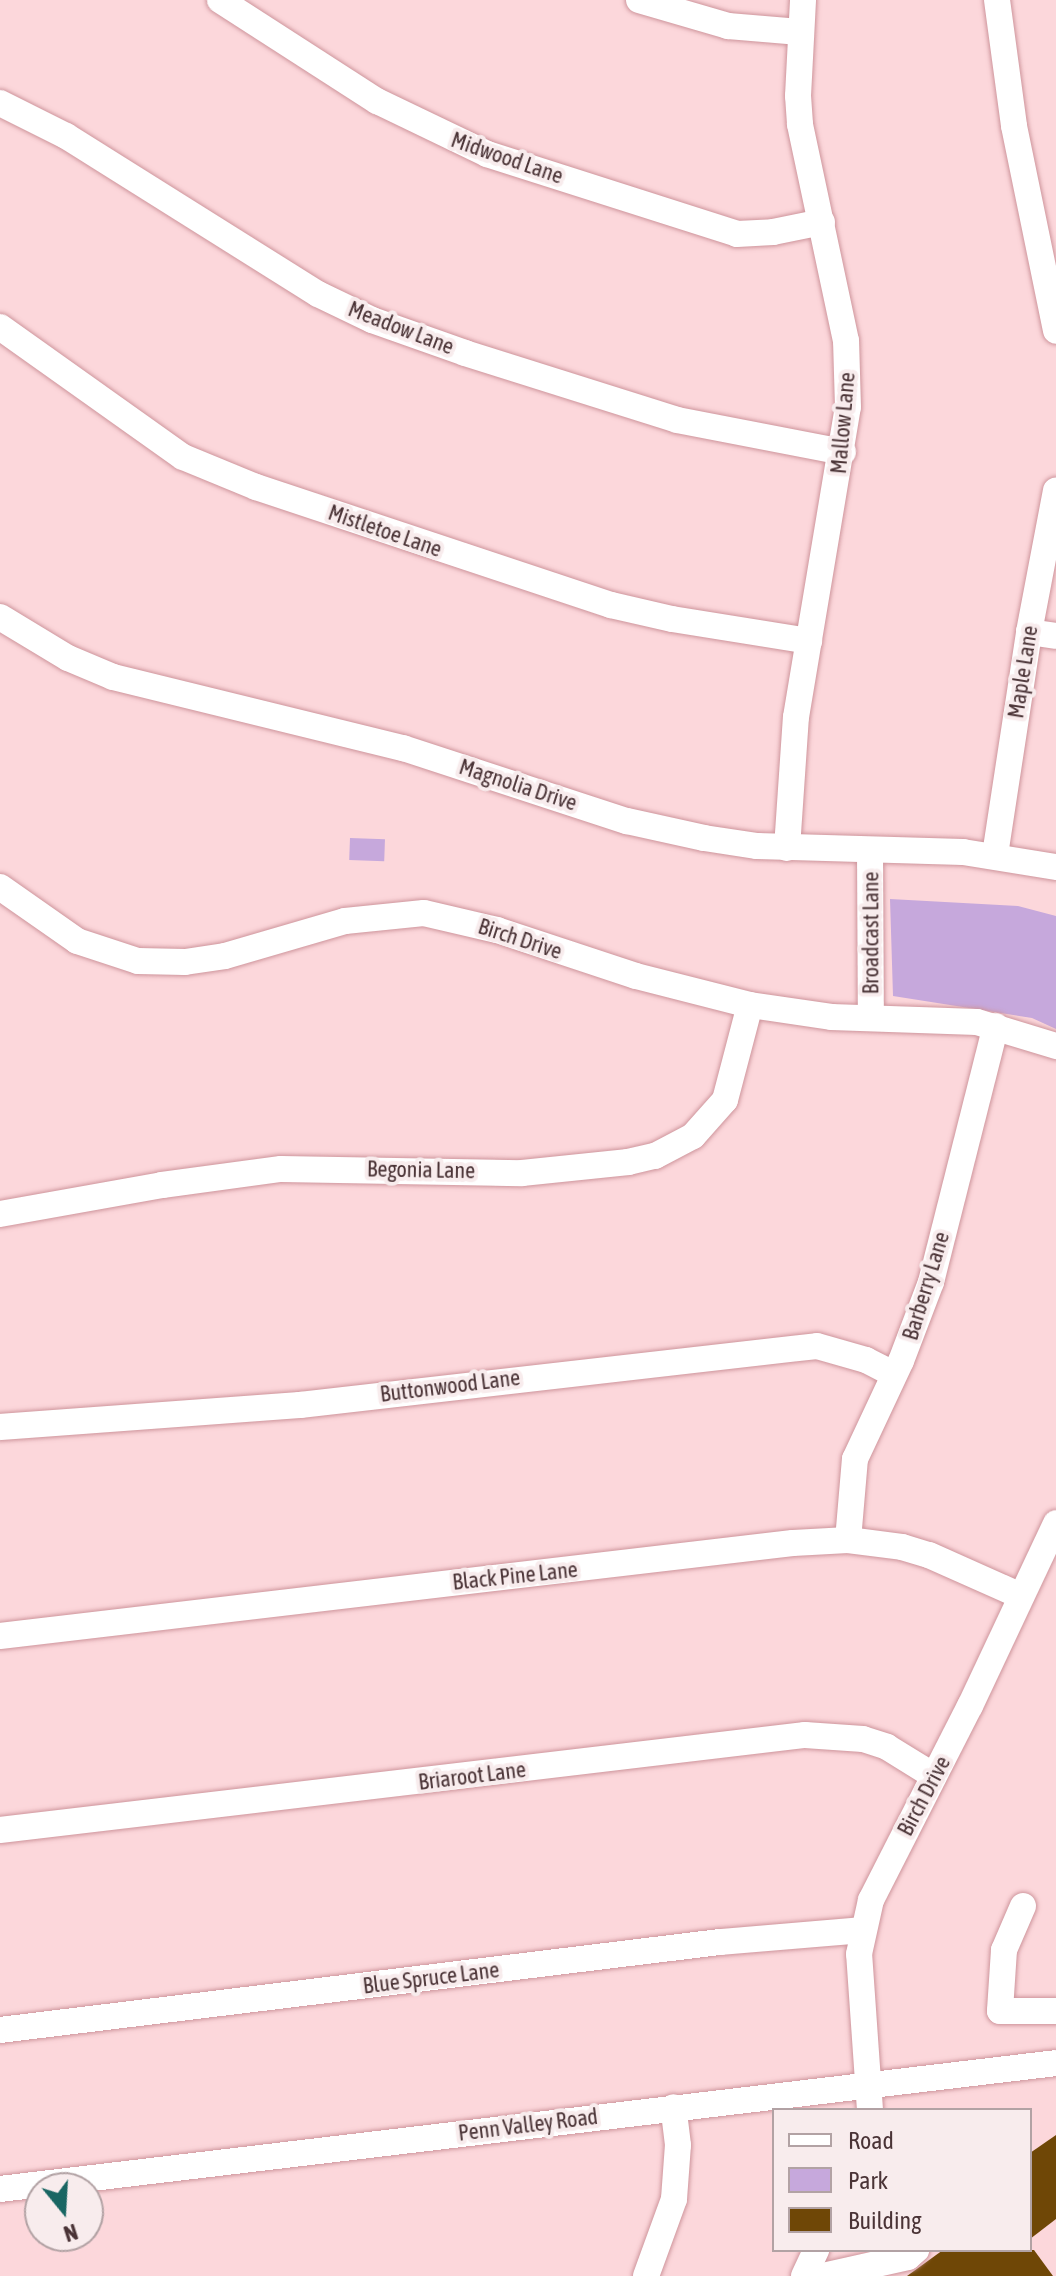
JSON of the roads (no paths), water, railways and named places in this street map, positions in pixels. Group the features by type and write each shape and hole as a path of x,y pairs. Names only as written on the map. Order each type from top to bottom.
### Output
{"street":[{"name":"Midwood Lane","path":"220,0 377,101 487,154 737,234 773,232 822,222"},
{"path":"639,0 728,26 800,32"},
{"name":"Mallow Lane","path":"787,848 795,730 848,407 846,341 800,124 803,0"},
{"path":"997,0 1014,126 1056,331"},
{"name":"Meadow Lane","path":"0,103 66,136 318,294 372,320 479,358 677,420 843,452"},
{"name":"Mistletoe Lane","path":"0,327 152,438 194,463 611,605 672,619 809,641"},
{"name":"Maple Lane","path":"995,855 1029,632 1056,491"},
{"name":"Magnolia Drive","path":"0,617 68,658 113,677 403,748 627,821 704,838 787,848 995,855 1056,867"},
{"path":"1029,632 1056,636"},
{"name":"Broadcast Lane","path":"870,850 871,1017"},
{"name":"Birch Drive","path":"0,887 77,941 138,961 185,962 225,956 345,921 424,913 497,930 636,976 750,1005 801,1014 952,1019 996,1026 1056,1046"},
{"name":"Begonia Lane","path":"0,1214 162,1185 281,1169 522,1173 628,1162 655,1156 693,1136 725,1100 750,1005"},
{"name":"Barberry Lane","path":"848,1540 855,1459 894,1374 932,1278 996,1026"},
{"name":"Buttonwood Lane","path":"0,1427 284,1406 817,1346 835,1349 894,1374"},
{"name":"Birch Drive","path":"870,2097 859,1991 862,1930 882,1876 934,1776 1056,1523"},
{"name":"Black Pine Lane","path":"0,1636 793,1543 848,1540 902,1547 929,1555 1021,1596"},
{"name":"Briaroot Lane","path":"0,1830 805,1735 863,1739 887,1747 934,1776"},
{"path":"1023,1906 1004,1950 1000,2011 1056,2011"},
{"name":"Blue Spruce Lane","path":"0,2030 720,1942 862,1930"},
{"name":"Penn Valley Road","path":"0,2189 673,2107 870,2097 1056,2063"},
{"path":"646,2276 674,2199 678,2145 673,2107"},
{"path":"804,2276 815,2252"},
{"path":"823,2276 876,2257 908,2257 914,2252"}]}
